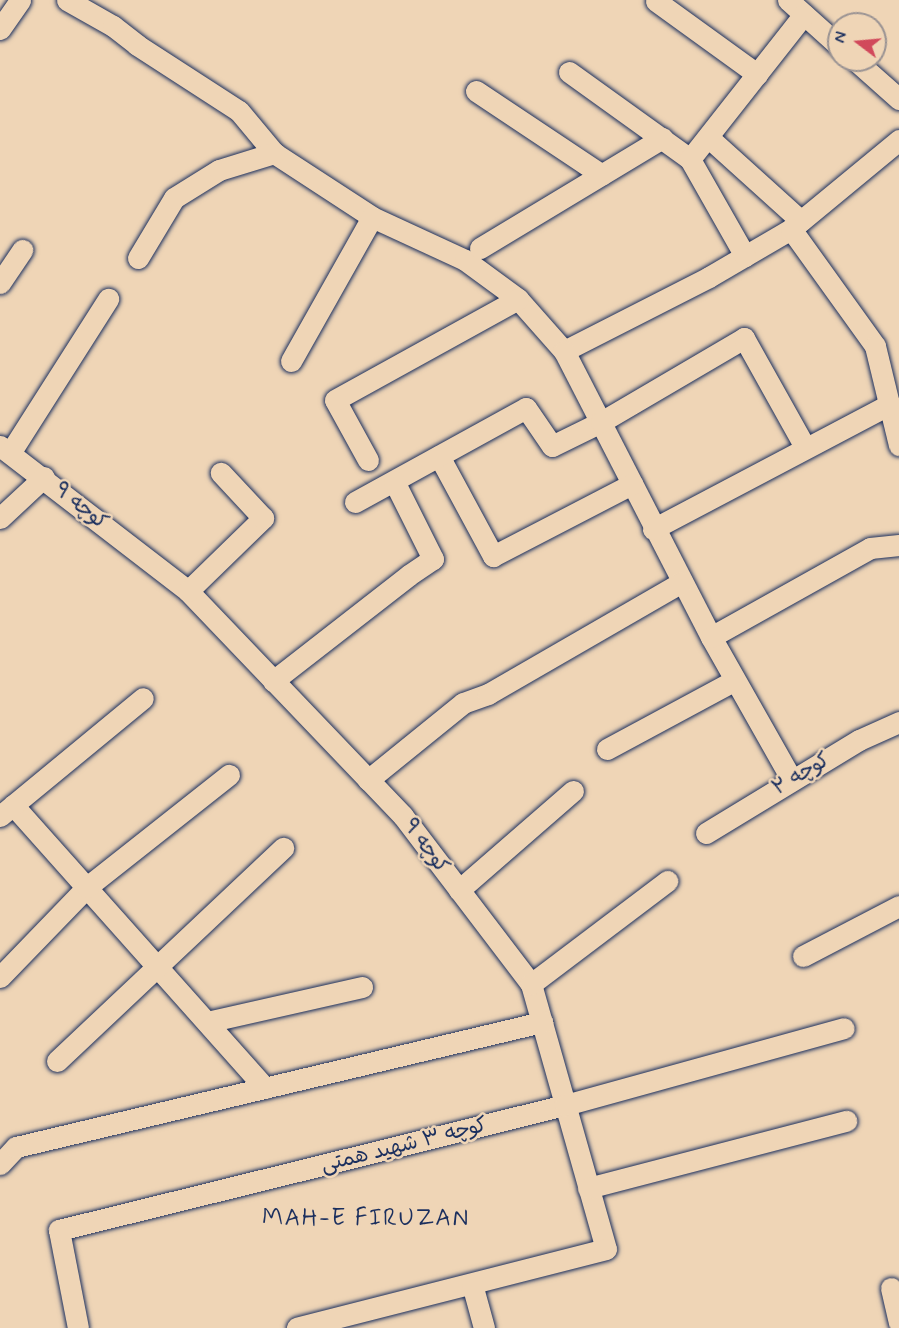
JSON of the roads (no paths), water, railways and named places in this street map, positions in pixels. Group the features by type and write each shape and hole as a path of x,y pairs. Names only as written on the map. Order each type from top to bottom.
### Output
{"street":[{"path":"0,29 20,0"},
{"path":"67,0 112,26 136,45 239,111 274,153 372,218 465,260 518,299 564,351 711,637 792,780"},
{"path":"788,0 827,35"},
{"path":"656,1 757,74"},
{"path":"690,159 804,14"},
{"path":"569,72 690,159 746,256"},
{"path":"869,72 899,99"},
{"path":"476,91 602,175"},
{"path":"708,137 796,225 875,346 892,378 890,404 899,445"},
{"path":"480,248 662,138"},
{"path":"564,351 746,256 796,225 899,140"},
{"path":"138,258 174,198 219,170 274,153"},
{"path":"291,362 372,218"},
{"path":"0,283 22,250"},
{"path":"5,450 108,299"},
{"path":"368,460 335,400 518,299"},
{"path":"355,502 526,408 552,446 601,422 744,338 805,447"},
{"path":"654,529 890,404"},
{"name":"کوچه ۹","path":"5,450 44,477 188,591 403,816 531,984 606,1249 297,1328"},
{"path":"439,456 493,556 632,484"},
{"path":"188,591 263,518 221,473"},
{"path":"0,518 44,477"},
{"path":"273,681 410,574 433,559 393,481"},
{"path":"711,637 870,548 899,545"},
{"path":"368,780 464,703 488,694 682,582"},
{"path":"608,749 735,680"},
{"path":"143,698 7,810 87,887 265,1088"},
{"name":"کوچه ۲","path":"706,833 859,740 899,722"},
{"path":"0,977 87,887 229,775"},
{"path":"459,890 573,791"},
{"path":"57,1061 284,848"},
{"path":"531,984 668,881"},
{"path":"803,956 899,906"},
{"path":"207,1022 362,987"},
{"path":"0,1164 16,1147 542,1022"},
{"name":"کوچه ۳ شهید همتی","path":"78,1328 59,1230 565,1105 844,1028"},
{"path":"588,1188 846,1121"},
{"path":"472,1284 484,1328"},
{"path":"891,1288 899,1323"}],"district":[{"name":"MAH-E FIRUZAN","path":"366,1219"}]}
